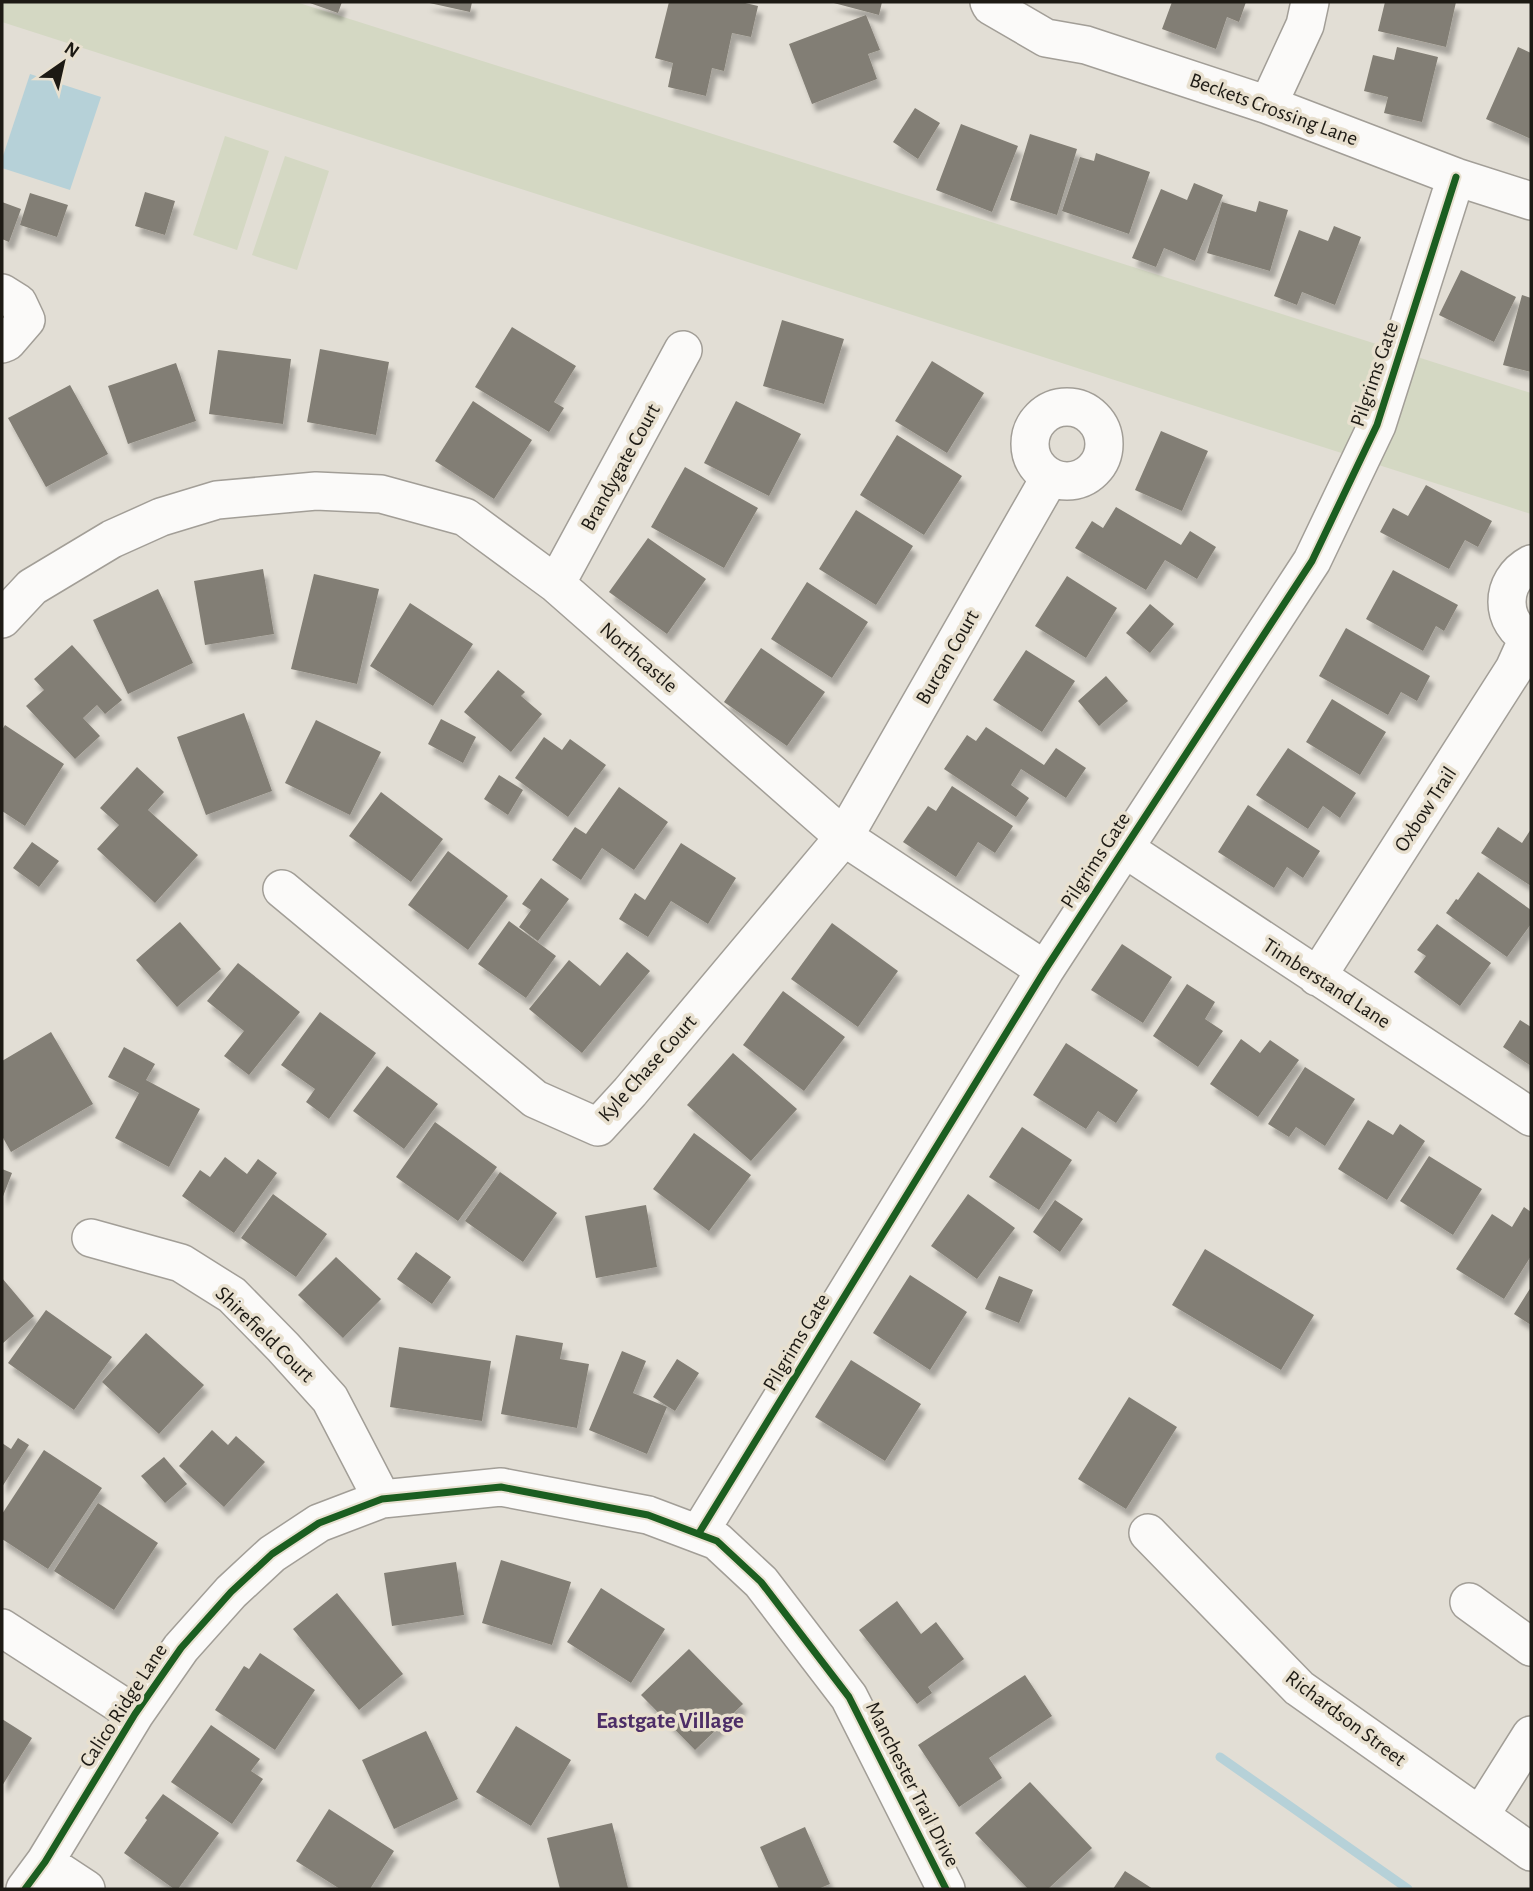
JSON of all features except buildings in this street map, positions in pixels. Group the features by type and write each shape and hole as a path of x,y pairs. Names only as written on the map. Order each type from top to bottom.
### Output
{"street":[{"path":"1268,105 1305,25 1310,2"},
{"name":"Beckets Crossing Lane","path":"1003,12 1046,38 1086,45 1268,105 1457,177 1531,201"},
{"name":"Pilgrims Gate","path":"699,1533 1045,970 1312,561 1377,425 1457,177"},
{"path":"2,293 18,303 26,320 7,342 2,344"},
{"name":"Brandygate Court","path":"556,583 683,350"},
{"name":"Burcan Court","path":"844,837 1050,477"},
{"name":"Northcastle","path":"2,619 32,587 112,539 161,517 217,500 316,491 381,494 465,516 556,583 844,837 1045,970"},
{"name":"Oxbow Trail","path":"1317,977 1514,669 1529,639 1517,630 1510,618 1508,592 1513,579 1531,564"},
{"name":"Kyle Chase Court","path":"282,889 535,1099 598,1127 844,837"},
{"name":"Timberstand Lane","path":"1124,848 1531,1117"},
{"name":"Shirefield Court","path":"91,1238 181,1263 232,1296 330,1399 382,1499"},
{"name":"Manchester Trail Drive","path":"382,1499 501,1487 648,1515 717,1541 761,1583 849,1697 946,1889"},
{"name":"Calico Ridge Lane","path":"35,1876 135,1714 181,1648 231,1592 272,1554 319,1523 382,1499"},
{"name":"Richardson Street","path":"1148,1533 1299,1688 1531,1852"},
{"path":"1469,1602 1531,1647"},
{"path":"2,1629 135,1714"},
{"path":"1480,1816 1531,1735"},
{"path":"35,1876 86,1889"}],"green space":[{"path":"2,2 296,2 1531,393 1531,514 2,22"},
{"path":"225,136 269,151 237,250 193,235"},
{"path":"285,156 329,171 297,270 252,255"}],"water":[{"path":"30,74 101,97 70,190 2,168 2,159"}],"waterway":[{"path":"1220,1757 1408,1889"}],"cycle path":[{"path":"699,1533 1045,970 1312,561 1377,425 1456,177"},
{"path":"25,1889 45,1862 135,1714 181,1648 231,1592 272,1554 319,1523 382,1499 501,1487 648,1515 717,1541 761,1582 849,1697 946,1889"}],"district":[{"name":"Eastgate Village","path":"670,1720"}]}
